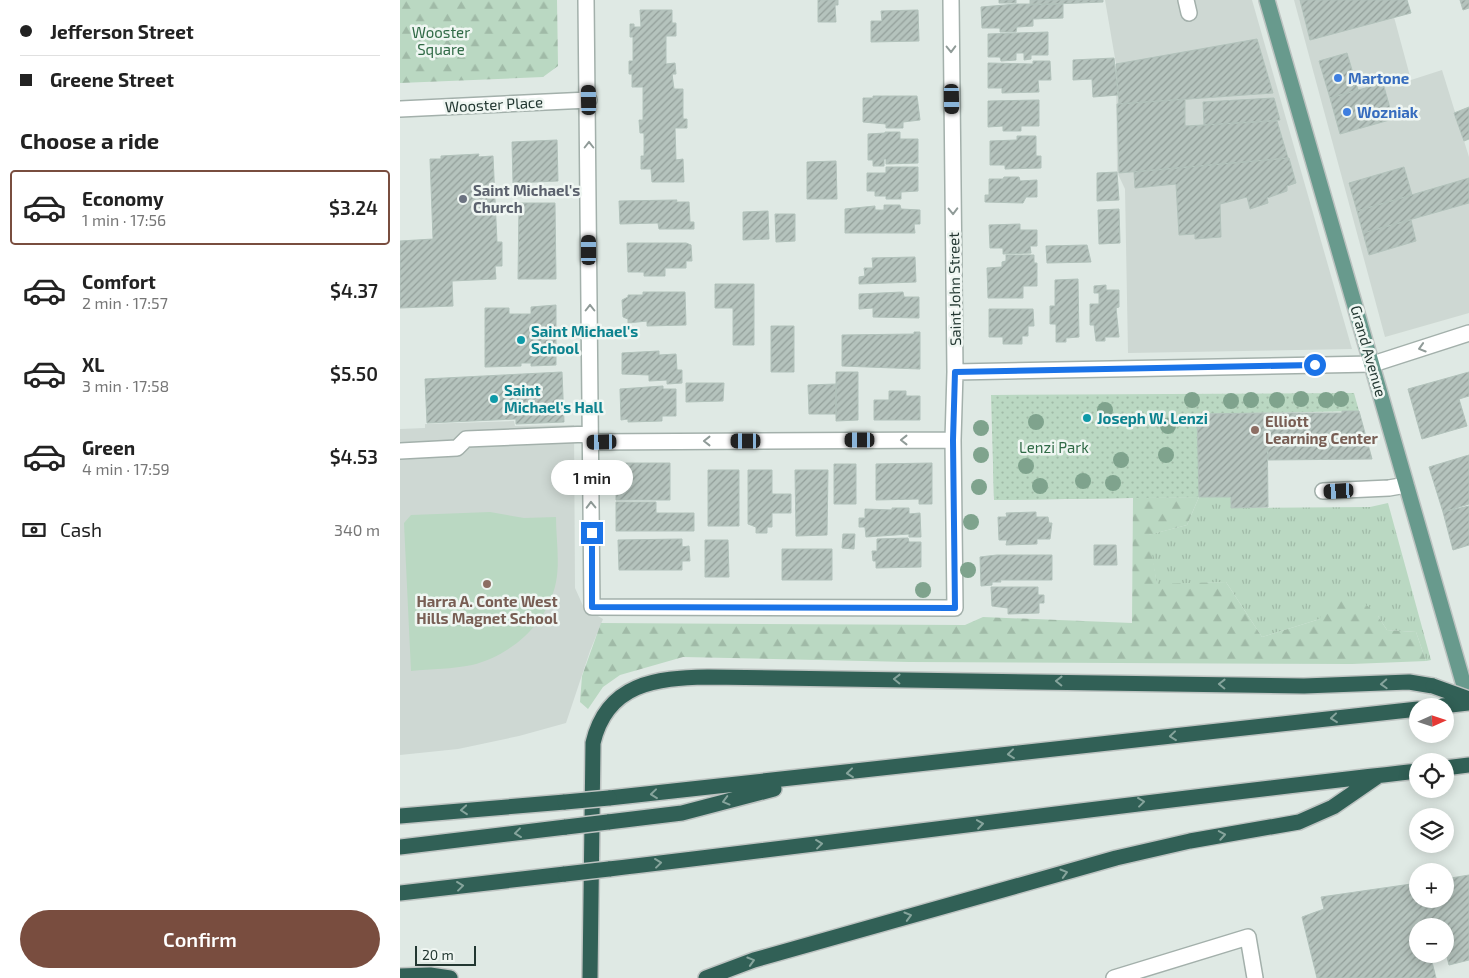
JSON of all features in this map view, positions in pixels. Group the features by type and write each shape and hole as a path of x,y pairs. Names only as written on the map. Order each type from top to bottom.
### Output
{"highway":[{"path":"590,978 594,743 599,726 611,706 628,692 643,684 660,680 708,677 1304,686 1409,682 1433,686 1469,699"},
{"path":"1454,705 1469,703"},
{"path":"400,816 609,798 1409,710"},
{"path":"404,893 894,835 1178,797 1409,772"},
{"path":"400,847 682,813 824,775"},
{"path":"706,978 754,960 1116,858 1190,841 1299,822 1333,807 1380,775"},
{"path":"400,976 430,975 450,978"}],"main road":[{"name":"Grand Avenue","path":"1267,0 1469,703"}],"street":[{"path":"586,0 589,100 590,438"},
{"name":"Saint John Street","path":"590,438 592,607 955,608 953,440 955,372 951,0"},
{"name":"Wooster Place","path":"400,108 589,100"},
{"path":"955,372 1372,364 1469,333"},
{"path":"400,451 457,448 466,438 953,440"},
{"path":"1322,491 1389,488 1406,485"},
{"path":"1114,978 1248,937 1256,978"}],"shaded area":[{"path":"1105,0 1252,0 1352,349 1128,353 1125,189 1117,172 1116,64"},
{"path":"1294,0 1407,0 1411,13 1394,17 1411,80 1442,70 1469,157 1469,313 1385,337"},
{"name":"Harra A. Conte West Hills Magnet School","path":"514,421 515,426 574,425 575,588 584,608 603,619 590,651 566,723 519,736 458,749 400,755 400,429 425,428 425,424"}],"green space":[{"name":"Wooster Square","path":"400,0 557,0 558,66 543,77 400,83"},
{"name":"Lenzi Park","path":"1354,393 1359,411 1198,414 1199,497 994,500 991,395"},
{"path":"1197,414 1199,497 994,500 993,456 999,449"},
{"path":"1199,497 1231,497 1231,508 1370,507 1388,503 1431,660 1426,661 1416,632 1387,630 1378,616 1320,619 1262,637 1226,582 1157,585 1148,535 1187,525"},
{"path":"1199,497 1187,525 1149,535 1157,584 1226,582 1262,637 1320,619 1324,602 1358,597 1378,616 1387,630 1416,632 1426,661 1352,664 909,662 683,657 620,675 603,687 588,709 580,702 582,676 601,623 965,625 983,617 1132,623 1133,498"},
{"path":"490,512 524,518 556,517 558,558 556,582 552,597 536,624 526,635 501,654 472,665 411,671 404,523 411,515"}],"building":[{"path":"818,0 838,0 838,5 835,5 836,22 818,22"},
{"path":"999,0 1016,0 1016,3 999,3"},
{"path":"1030,0 1103,0 1103,2 1030,5"},
{"path":"1300,0 1407,0 1411,13 1310,40"},
{"path":"1460,0 1469,0 1469,8 1463,10"},
{"path":"1017,4 1063,4 1063,18 1033,19 1033,26 1017,27 1016,32 1000,32 1000,28 982,28 981,7"},
{"path":"640,10 672,10 672,23 676,23 676,36 666,36 666,64 675,63 676,74 672,74 674,89 683,89 683,119 687,119 687,128 675,128 676,160 683,159 684,182 652,182 651,169 641,169 641,156 644,156 644,133 640,133 639,120 643,120 643,87 632,87 632,74 629,74 629,61 633,61 633,37 630,37 630,24 634,24 634,27 641,27"},
{"path":"918,10 919,41 871,42 871,21 882,21 881,11"},
{"path":"1048,32 1048,55 1031,55 1031,59 1024,60 1024,53 1016,53 1016,60 1001,61 1000,57 988,57 988,34"},
{"path":"1257,39 1273,93 1119,104 1116,64"},
{"path":"1347,53 1358,90 1330,98 1319,61"},
{"path":"1114,58 1118,95 1093,97 1092,79 1073,80 1073,60"},
{"path":"1033,61 1050,61 1051,80 1038,80 1039,92 1002,93 1002,88 988,88 988,63 1033,64"},
{"path":"1383,83 1393,119 1340,134 1330,98"},
{"path":"873,96 917,96 920,120 903,122 903,128 886,128 886,124 863,122 863,98 873,98"},
{"path":"1274,98 1280,120 1204,125 1203,102"},
{"path":"1185,99 1185,126 1277,121 1288,158 1119,173 1117,104"},
{"path":"1039,100 1039,126 1021,126 1021,131 1003,131 1003,126 988,127 988,101"},
{"path":"1469,107 1469,139 1464,141 1454,113"},
{"path":"900,132 900,139 918,139 918,163 886,164 886,159 884,159 884,166 873,166 873,160 868,160 868,134"},
{"path":"1017,136 1036,136 1036,156 1041,156 1041,168 1005,169 1005,165 990,165 990,141 1017,140"},
{"path":"557,140 558,181 513,183 512,142"},
{"name":"Saint Michael's Church","path":"479,154 478,157 493,156 497,242 502,242 502,266 495,266 496,279 452,281 453,306 400,308 400,241 433,239 430,159 441,159 441,156"},
{"path":"1289,158 1296,183 1287,186 1287,191 1267,198 1268,203 1250,209 1247,197 1220,204 1221,237 1195,239 1195,234 1179,235 1176,184 1135,188 1134,172"},
{"path":"836,161 837,199 807,199 807,162"},
{"path":"886,167 918,167 918,191 901,192 901,199 886,199 886,196 875,196 875,191 867,191 867,173 886,173"},
{"path":"1404,167 1412,195 1357,211 1349,183"},
{"path":"1117,172 1119,200 1097,201 1097,173"},
{"path":"1004,177 1019,177 1020,181 1037,180 1037,197 1026,197 1023,203 985,202 985,195 989,195 989,179 1003,179"},
{"path":"1469,178 1469,203 1363,233 1357,211"},
{"path":"677,200 676,202 689,202 690,222 694,222 694,229 659,229 658,223 620,224 619,201"},
{"path":"519,203 555,203 556,279 518,279"},
{"path":"884,205 900,205 901,209 920,210 920,224 914,224 915,233 845,233 845,209 875,206 875,210 884,210"},
{"path":"1119,209 1120,243 1099,244 1098,210"},
{"path":"768,211 769,239 743,240 743,212"},
{"path":"775,214 795,214 795,241 776,242"},
{"path":"1411,220 1416,241 1369,255 1363,233"},
{"path":"1020,224 1020,230 1037,230 1037,246 1030,246 1031,253 1003,254 1003,248 990,248 989,225"},
{"path":"627,243 686,243 691,245 692,261 686,261 686,268 665,268 665,276 644,276 644,272 628,272"},
{"path":"1087,245 1091,262 1047,263 1046,246"},
{"path":"1006,255 1034,255 1034,263 1037,263 1037,286 1023,286 1023,298 988,298 987,268 1002,267 1002,262 1006,261"},
{"path":"915,257 916,282 859,284 859,277 865,276 864,268 873,268 872,258"},
{"path":"1078,279 1079,337 1066,338 1066,342 1056,342 1056,324 1050,324 1050,306 1055,306 1055,280"},
{"path":"715,284 754,284 754,345 733,345 733,308 715,308"},
{"path":"1106,285 1106,290 1119,290 1119,307 1116,308 1119,337 1105,337 1105,341 1096,341 1094,325 1090,325 1090,304 1099,304 1099,293 1094,293 1094,286"},
{"path":"643,292 685,292 686,325 647,326 647,321 628,323 628,319 623,317 622,300 628,297 628,295 643,295"},
{"path":"903,292 904,297 919,297 919,318 873,317 873,308 859,309 859,294"},
{"name":"Saint Michael's School","path":"556,305 556,365 531,366 531,363 521,363 521,366 485,367 485,308 509,308 509,314 531,314 531,307"},
{"path":"989,309 1033,309 1034,326 1028,326 1028,336 1022,336 1022,344 1003,344 1003,337 989,337"},
{"path":"771,326 794,326 794,372 771,372"},
{"path":"914,332 920,332 920,369 842,366 842,335 914,334"},
{"path":"659,351 659,355 676,354 677,370 682,370 682,383 667,384 667,380 649,381 649,375 622,374 622,353"},
{"name":"Saint Michael's Hall","path":"562,372 564,422 516,424 516,419 427,423 425,379"},
{"path":"836,372 858,372 858,420 836,421"},
{"path":"1469,372 1469,396 1459,399 1467,426 1422,439 1408,389"},
{"path":"686,383 724,383 723,401 686,402"},
{"path":"836,384 836,414 809,414 808,385"},
{"path":"663,386 663,389 676,389 676,416 662,416 662,421 628,422 628,419 621,420 620,389"},
{"path":"889,391 906,391 906,396 920,396 920,420 874,420 874,400 889,400"},
{"path":"1342,411 1359,411 1372,459 1268,460 1267,413 1342,413"},
{"path":"1267,413 1268,507 1231,508 1231,497 1199,497 1197,414"},
{"path":"1469,455 1469,504 1443,512 1429,467"},
{"path":"616,463 670,463 670,500 616,500"},
{"path":"932,463 932,504 919,504 919,499 876,500 876,464"},
{"path":"834,464 856,464 856,504 834,504"},
{"path":"708,470 739,470 739,526 708,526"},
{"path":"748,470 772,470 772,494 791,494 791,513 772,513 772,527 767,527 767,533 756,533 756,527 748,524"},
{"path":"795,470 828,470 827,535 796,536"},
{"path":"616,502 656,502 656,513 694,513 694,531 616,531"},
{"path":"1469,506 1469,545 1453,550 1443,512"},
{"path":"892,508 909,508 909,514 920,513 921,537 909,537 909,534 866,537 865,527 859,527 859,518 865,518 865,509 892,510"},
{"path":"1036,512 1036,517 1048,517 1049,523 1052,523 1050,539 1037,539 1037,544 1006,545 1007,540 999,540 998,517 1007,517 1006,513"},
{"path":"843,534 855,534 854,549 842,548"},
{"path":"908,538 909,542 921,542 921,567 876,568 876,561 873,561 872,551 877,551 877,539"},
{"path":"682,539 682,547 689,546 690,561 682,561 682,570 619,570 618,540"},
{"path":"705,540 728,540 729,577 705,577"},
{"path":"1094,545 1116,545 1117,565 1094,565"},
{"path":"782,549 832,549 832,580 782,580"},
{"path":"997,555 1052,555 1052,580 1000,580 1001,582 992,582 992,585 981,586 980,557"},
{"path":"991,587 1038,587 1038,595 1044,595 1044,603 1039,603 1039,613 1008,614 1008,608 992,606"},
{"path":"1469,875 1469,960 1449,965 1448,963 1454,963 1454,918 1409,918 1409,963 1432,963 1436,978 1317,978 1302,917 1324,909 1321,897 1409,884 1409,908 1454,908 1454,878"}],"place":[{"name":"Martone","path":"1338,78"},
{"name":"Wozniak","path":"1347,112"},
{"name":"Saint Michael's Church","path":"463,199"},
{"name":"Saint Michael's School","path":"521,340"},
{"name":"Saint Michael's Hall","path":"494,399"},
{"name":"Joseph W. Lenzi","path":"1087,418"},
{"name":"Elliott Learning Center","path":"1255,430"},
{"name":"Harra A. Conte West Hills Magnet School","path":"487,584"}],"route":[{"path":"592,533 592,607 955,608 953,440 955,372 1315,365"}]}
